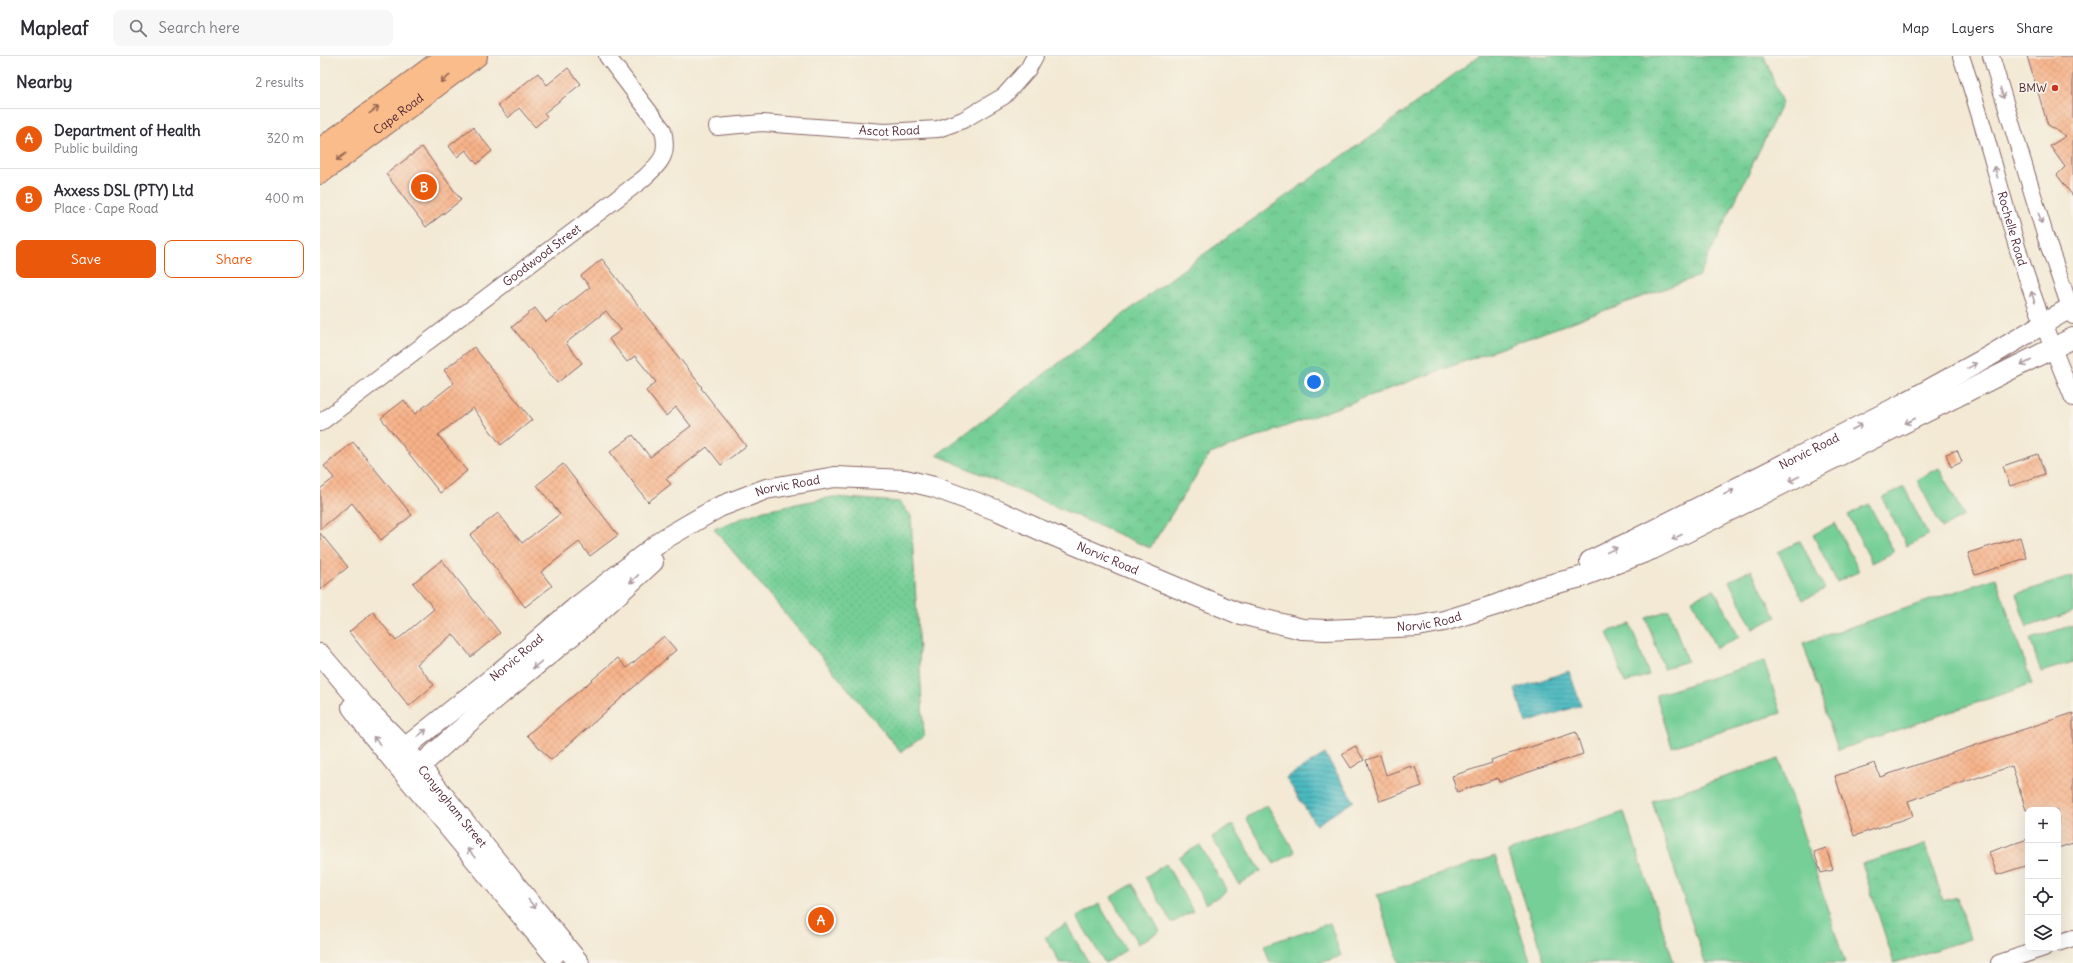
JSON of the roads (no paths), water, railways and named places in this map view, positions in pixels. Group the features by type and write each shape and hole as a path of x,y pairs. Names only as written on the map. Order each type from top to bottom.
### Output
{"main road":[{"name":"Cape Road","path":"320,150 447,56"},
{"name":"Cape Road","path":"320,173 476,56"}],"street":[{"name":"Goodwood Street","path":"320,423 643,179 659,164 665,153 666,143 663,130 607,56"},
{"name":"Ascot Road","path":"717,127 762,123 885,132 938,129 963,120 1004,96 1028,69 1035,56"},
{"name":"Rochelle Road","path":"1961,56 1984,125 2013,234 2042,324 2073,398"},
{"path":"1991,56 2046,238 2072,310"},
{"name":"Norvic Road","path":"1541,588 1569,570 1636,539 1903,404 1988,357 2042,324 2072,310"},
{"name":"Norvic Road","path":"398,752 500,672 574,608 664,539 681,531 719,507 766,489 835,476 905,480 934,487 999,511 1038,530 1237,613 1302,629 1351,631 1418,626 1444,621 1496,605 1541,588 1581,577 1653,549 2053,350 2073,338"},
{"name":"Norvic Road","path":"414,771 495,699 587,623 656,559 681,531"},
{"name":"Conyngham Street","path":"320,654 365,706 398,752"},
{"name":"Conyngham Street","path":"320,668 398,752 573,962"},
{"path":"2061,942 2073,938"},
{"path":"1999,963 2035,951"}],"water":[{"path":"1569,671 1581,705 1526,723 1515,689"},
{"path":"1325,754 1354,801 1316,825 1286,778"}],"place":[{"name":"BMW","path":"2055,88"},
{"name":"Axxess DSL (PTY) Ltd","path":"424,187"},
{"name":"Department of Health","path":"821,920"}]}
